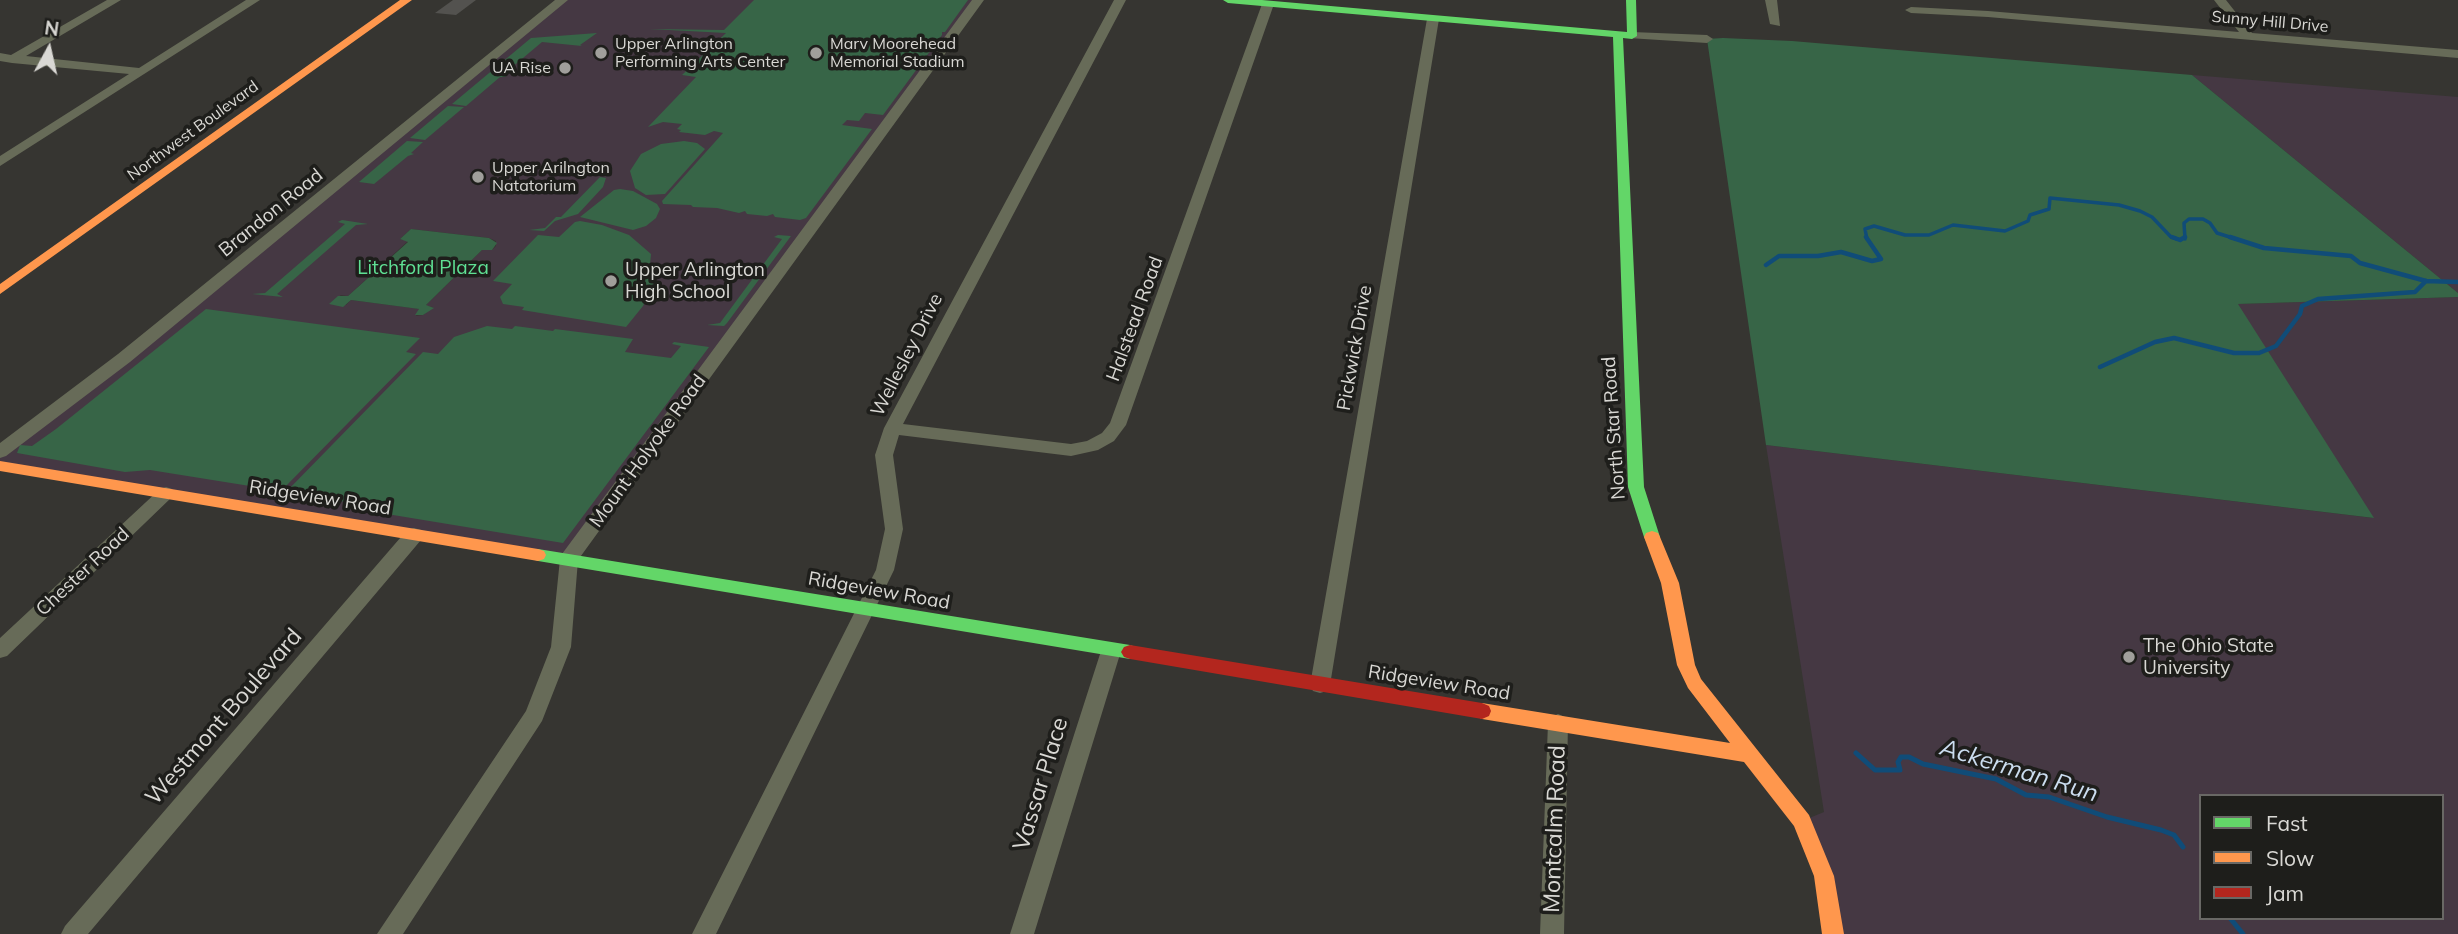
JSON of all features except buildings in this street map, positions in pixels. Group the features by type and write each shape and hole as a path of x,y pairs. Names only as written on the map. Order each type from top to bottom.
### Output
{"street":[{"path":"6,58 115,0"},
{"path":"0,162 254,0"},
{"name":"Northwest Boulevard","path":"0,290 407,0"},
{"name":"Brandon Road","path":"0,452 124,358 562,0"},
{"name":"Mount Holyoke Road","path":"569,559 978,0"},
{"name":"Wellesley Drive","path":"704,934 885,570 892,547 893,511 884,454 892,428 1120,0"},
{"path":"1228,0 1625,36 1707,39"},
{"name":"North Star Road","path":"1630,0 1625,36 1636,487 1645,519 1670,583 1686,665 1694,683 1709,704 1802,821 1824,876 1833,934"},
{"path":"1771,0 1776,24"},
{"path":"2220,0 2248,36"},
{"name":"Halstead Road","path":"892,428 1072,450 1092,446 1108,437 1118,425 1268,4"},
{"name":"Sunny Hill Drive","path":"1911,10 2458,54"},
{"name":"Pickwick Drive","path":"1320,685 1433,19"},
{"path":"6,58 141,72"},
{"name":"Ridgeview Road","path":"0,466 1752,755"},
{"name":"Chester Road","path":"0,650 166,493"},
{"name":"Westmont Boulevard","path":"72,934 414,535"},
{"path":"389,934 535,715 561,648 569,559"},
{"name":"Vassar Place","path":"1026,933 1111,651"},
{"name":"Montcalm Road","path":"1552,934 1558,723"}],"shaded area":[{"name":"Upper Arlington High School","path":"562,0 978,0 569,559 0,466 0,452","holes":["411,229 496,241 496,246 492,250 482,250 425,306 433,307 423,315 416,316 420,309 351,300 346,305 340,295 348,296 408,241 400,239"]},
{"path":"2192,75 2458,97 2458,293"},
{"name":"The Ohio State University","path":"2458,297 2458,934 1833,934 1802,821 1824,812 1766,445 2373,518 2237,304"}],"green space":[{"name":"Marv Moorehead Memorial Stadium","path":"754,0 968,0 883,115 865,113 859,121 847,120 842,125 872,129 806,218 800,220 775,217 773,214 767,216 747,214 745,211 739,213 717,208 663,204 662,201 723,133 714,131 705,135 679,132 681,130 677,129 682,124 663,122 648,127 696,77 682,75 726,33 649,29 724,30"},
{"path":"597,33 580,45 582,46 542,42 504,74 505,77 500,77 466,106 452,104 531,38"},
{"path":"1707,39 1792,41 2192,75 2458,293 2458,297 2238,304 2374,518 1766,445"},
{"path":"448,106 464,107 425,140 410,138"},
{"path":"407,141 423,142 411,153 414,154 374,184 359,182"},
{"path":"684,141 697,143 705,149 665,194 646,195 635,188 630,171 641,154 661,144"},
{"path":"600,177 606,178 603,187 578,214 555,221 544,231 529,230 545,228 556,217 561,217"},
{"path":"614,190 633,191 657,204 660,209 656,218 646,226 633,230 580,217"},
{"path":"342,220 368,224 356,225 277,294 283,297 252,294 265,293 345,224 338,222"},
{"path":"575,222 602,225 629,235 651,254 649,275 655,275 653,286 643,306 626,327 522,310 524,307 503,304 500,297 512,284 493,281 538,235 559,237"},
{"name":"Litchford Plaza","path":"411,229 489,238 497,243 492,250 482,250 426,305 434,308 423,315 415,315 419,309 351,300 343,307 329,304 338,296 348,296 408,242 400,239"},
{"path":"791,236 727,323 724,326 707,325 720,323 782,239 774,237"},
{"path":"206,309 420,338 406,352 416,354 281,491 150,470 125,472 17,453 20,445 32,446 56,429"},
{"path":"487,326 555,329 633,339 625,352 671,358 681,346 672,344 674,342 709,347 563,543 387,514 370,506 286,492 423,352 438,354 454,337"}],"waterway":[{"path":"1867,238 1865,229 1874,226 1905,235 1929,235 1953,225 2005,231 2028,221 2030,215 2049,209 2050,198 2119,205 2140,211 2152,217 2171,237 2177,239"},
{"path":"2185,237 2184,223 2189,219 2203,219 2210,223 2217,233 2236,239"},
{"path":"2172,237 2180,240 2185,237"},
{"path":"2230,237 2264,248 2351,256 2360,263 2426,281"},
{"path":"1766,265 1779,256 1818,256 1841,252 1872,261 1881,259 1867,238"},
{"path":"2100,367 2155,342 2174,338 2234,353 2259,353 2276,346 2300,314 2302,306 2318,299 2415,292 2426,281"},
{"path":"2426,281 2458,282"},
{"name":"Ackerman Run","path":"1856,753 1875,770 1900,770 1898,762 1901,757 1909,757 1923,764 1996,779 2026,795 2049,797 2107,817 2161,830 2174,835 2183,847"},
{"name":"Ackerman Run","path":"2232,920 2243,934"}],"traffic: fast":[{"path":"1228,0 1632,36 1631,0"},
{"path":"1618,36 1636,487 1652,537"},
{"path":"538,555 1130,652"}],"traffic: slow":[{"path":"0,290 407,0"},
{"path":"0,466 538,555"},
{"path":"1652,537 1670,583 1686,665 1694,683 1802,821 1824,876 1833,934"},
{"path":"1482,711 1752,755"}],"traffic: jam":[{"path":"1130,652 1482,711"}],"place":[{"name":"Upper Arlington Performing Arts Center","path":"601,53"},
{"name":"Marv Moorehead Memorial Stadium","path":"816,53"},
{"name":"UA Rise","path":"565,68"},
{"name":"Upper Arilngton Natatorium","path":"478,177"},
{"name":"Upper Arlington High School","path":"611,281"},
{"name":"The Ohio State University","path":"2129,657"}]}
